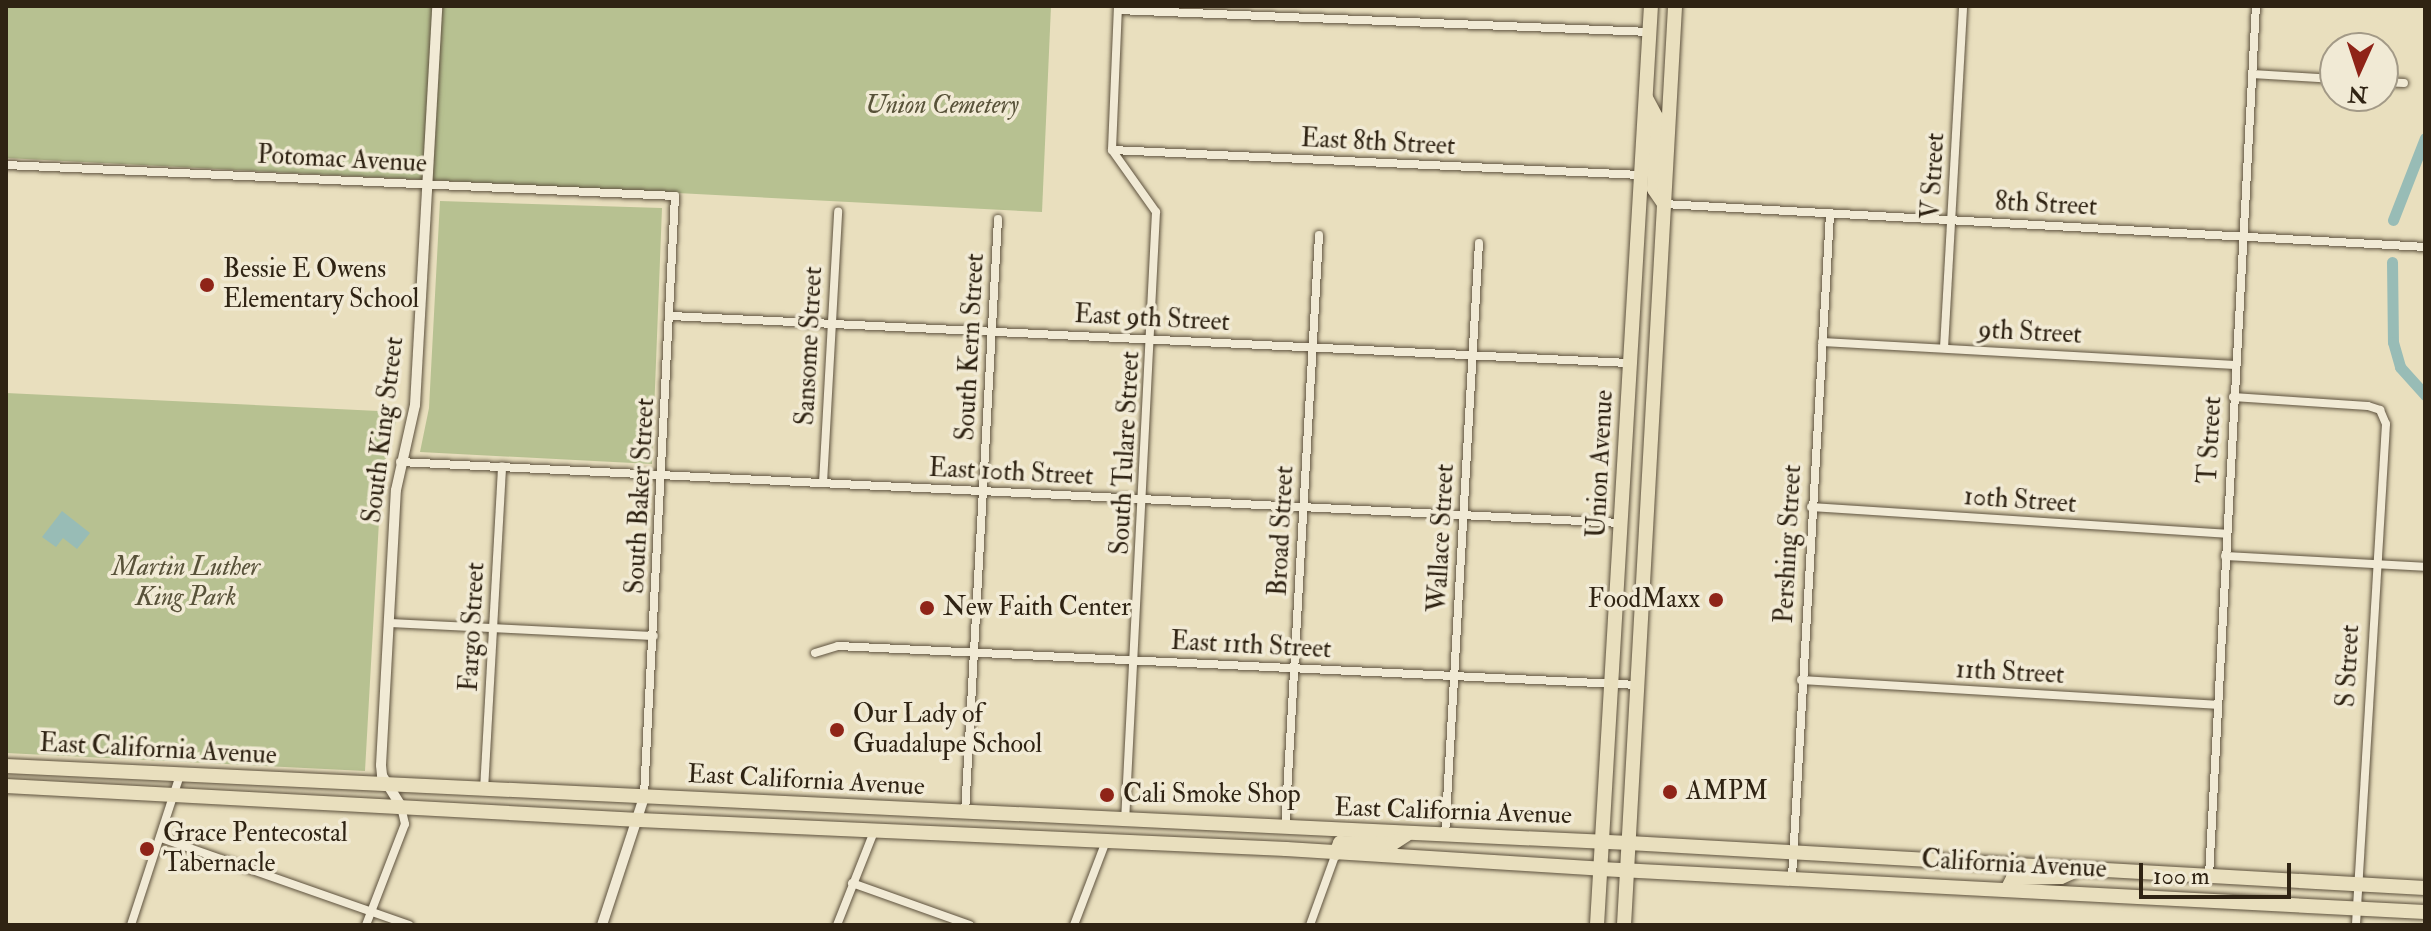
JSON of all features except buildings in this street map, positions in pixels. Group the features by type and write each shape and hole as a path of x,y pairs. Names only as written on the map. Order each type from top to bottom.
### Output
{"main road":[{"name":"Union Avenue","path":"1597,925 1651,6"},
{"name":"Union Avenue","path":"1624,925 1675,6"},
{"path":"1646,97 1656,117 1654,189 1664,204"},
{"name":"East California Avenue","path":"6,766 1603,842"},
{"name":"East California Avenue","path":"6,786 639,820 1210,845 1601,869"},
{"path":"894,830 949,823 959,820 965,813"},
{"path":"1106,840 1117,831 1184,824"},
{"path":"1210,845 1268,839 1282,835 1285,829"},
{"path":"1336,853 1340,843 1392,844 1407,835"},
{"name":"California Avenue","path":"1603,842 2425,888"},
{"name":"California Avenue","path":"1601,869 2425,912"},
{"path":"2008,888 2013,878 2061,877 2079,869"},
{"path":"2156,896 2171,888 2204,888 2209,876"}],"street":[{"name":"South King Street","path":"401,806 387,785 381,765 399,462 415,405 437,6"},
{"name":"V Street","path":"1944,348 1963,6"},
{"name":"T Street","path":"2209,876 2256,6"},
{"path":"1112,150 1118,8 1650,32"},
{"path":"2252,74 2319,78"},
{"path":"2399,83 2404,83"},
{"name":"East 8th Street","path":"1112,150 1642,175"},
{"name":"South Tulare Street","path":"1112,150 1156,212 1152,339 1125,821"},
{"name":"Potomac Avenue","path":"6,165 675,196"},
{"name":"South Baker Street","path":"644,797 675,196"},
{"name":"8th Street","path":"1664,204 2425,247"},
{"name":"Sansome Street","path":"823,483 838,211"},
{"name":"Pershing Street","path":"1792,877 1830,213"},
{"name":"South Kern Street","path":"965,813 998,219"},
{"name":"Broad Street","path":"1285,829 1319,235"},
{"name":"Wallace Street","path":"1445,836 1479,243"},
{"name":"East 9th Street","path":"671,316 1630,363"},
{"name":"9th Street","path":"1822,342 2235,365"},
{"name":"S Street","path":"2233,397 2368,406 2380,410 2386,424 2375,564 2356,925"},
{"name":"East 10th Street","path":"399,462 1621,523"},
{"name":"Fargo Street","path":"484,790 502,467"},
{"name":"10th Street","path":"1811,507 2226,534"},
{"path":"2225,556 2425,567"},
{"path":"389,623 654,636"},
{"name":"East 11th Street","path":"815,653 838,646 1637,685"},
{"name":"11th Street","path":"1801,680 2216,705"},
{"path":"131,925 176,796 180,775"},
{"path":"602,925 639,820 644,797"},
{"path":"366,925 405,824 401,806"},
{"path":"837,925 875,829"},
{"path":"161,838 409,925"},
{"path":"1074,925 1106,840"},
{"path":"1310,925 1336,853"},
{"path":"852,883 970,925"}],"green space":[{"name":"Union Cemetery","path":"6,6 1051,6 1042,212 6,158"},
{"path":"440,201 662,208 652,464 420,452 429,408"},
{"name":"Martin Luther King Park","path":"6,393 399,412 384,465 380,503 365,771 6,753"}],"water":[{"path":"62,511 90,533 77,549 63,538 56,547 42,537"}],"waterway":[{"path":"2393,220 2425,138"},
{"path":"2392,262 2393,342 2400,367 2425,395"}],"place":[{"name":"Bessie E Owens Elementary School","path":"207,285"},
{"name":"FoodMaxx","path":"1716,600"},
{"name":"New Faith Center","path":"927,608"},
{"name":"Our Lady of Guadalupe School","path":"837,730"},
{"name":"AMPM","path":"1670,792"},
{"name":"Cali Smoke Shop","path":"1107,795"},
{"name":"Grace Pentecostal Tabernacle","path":"147,849"}]}
